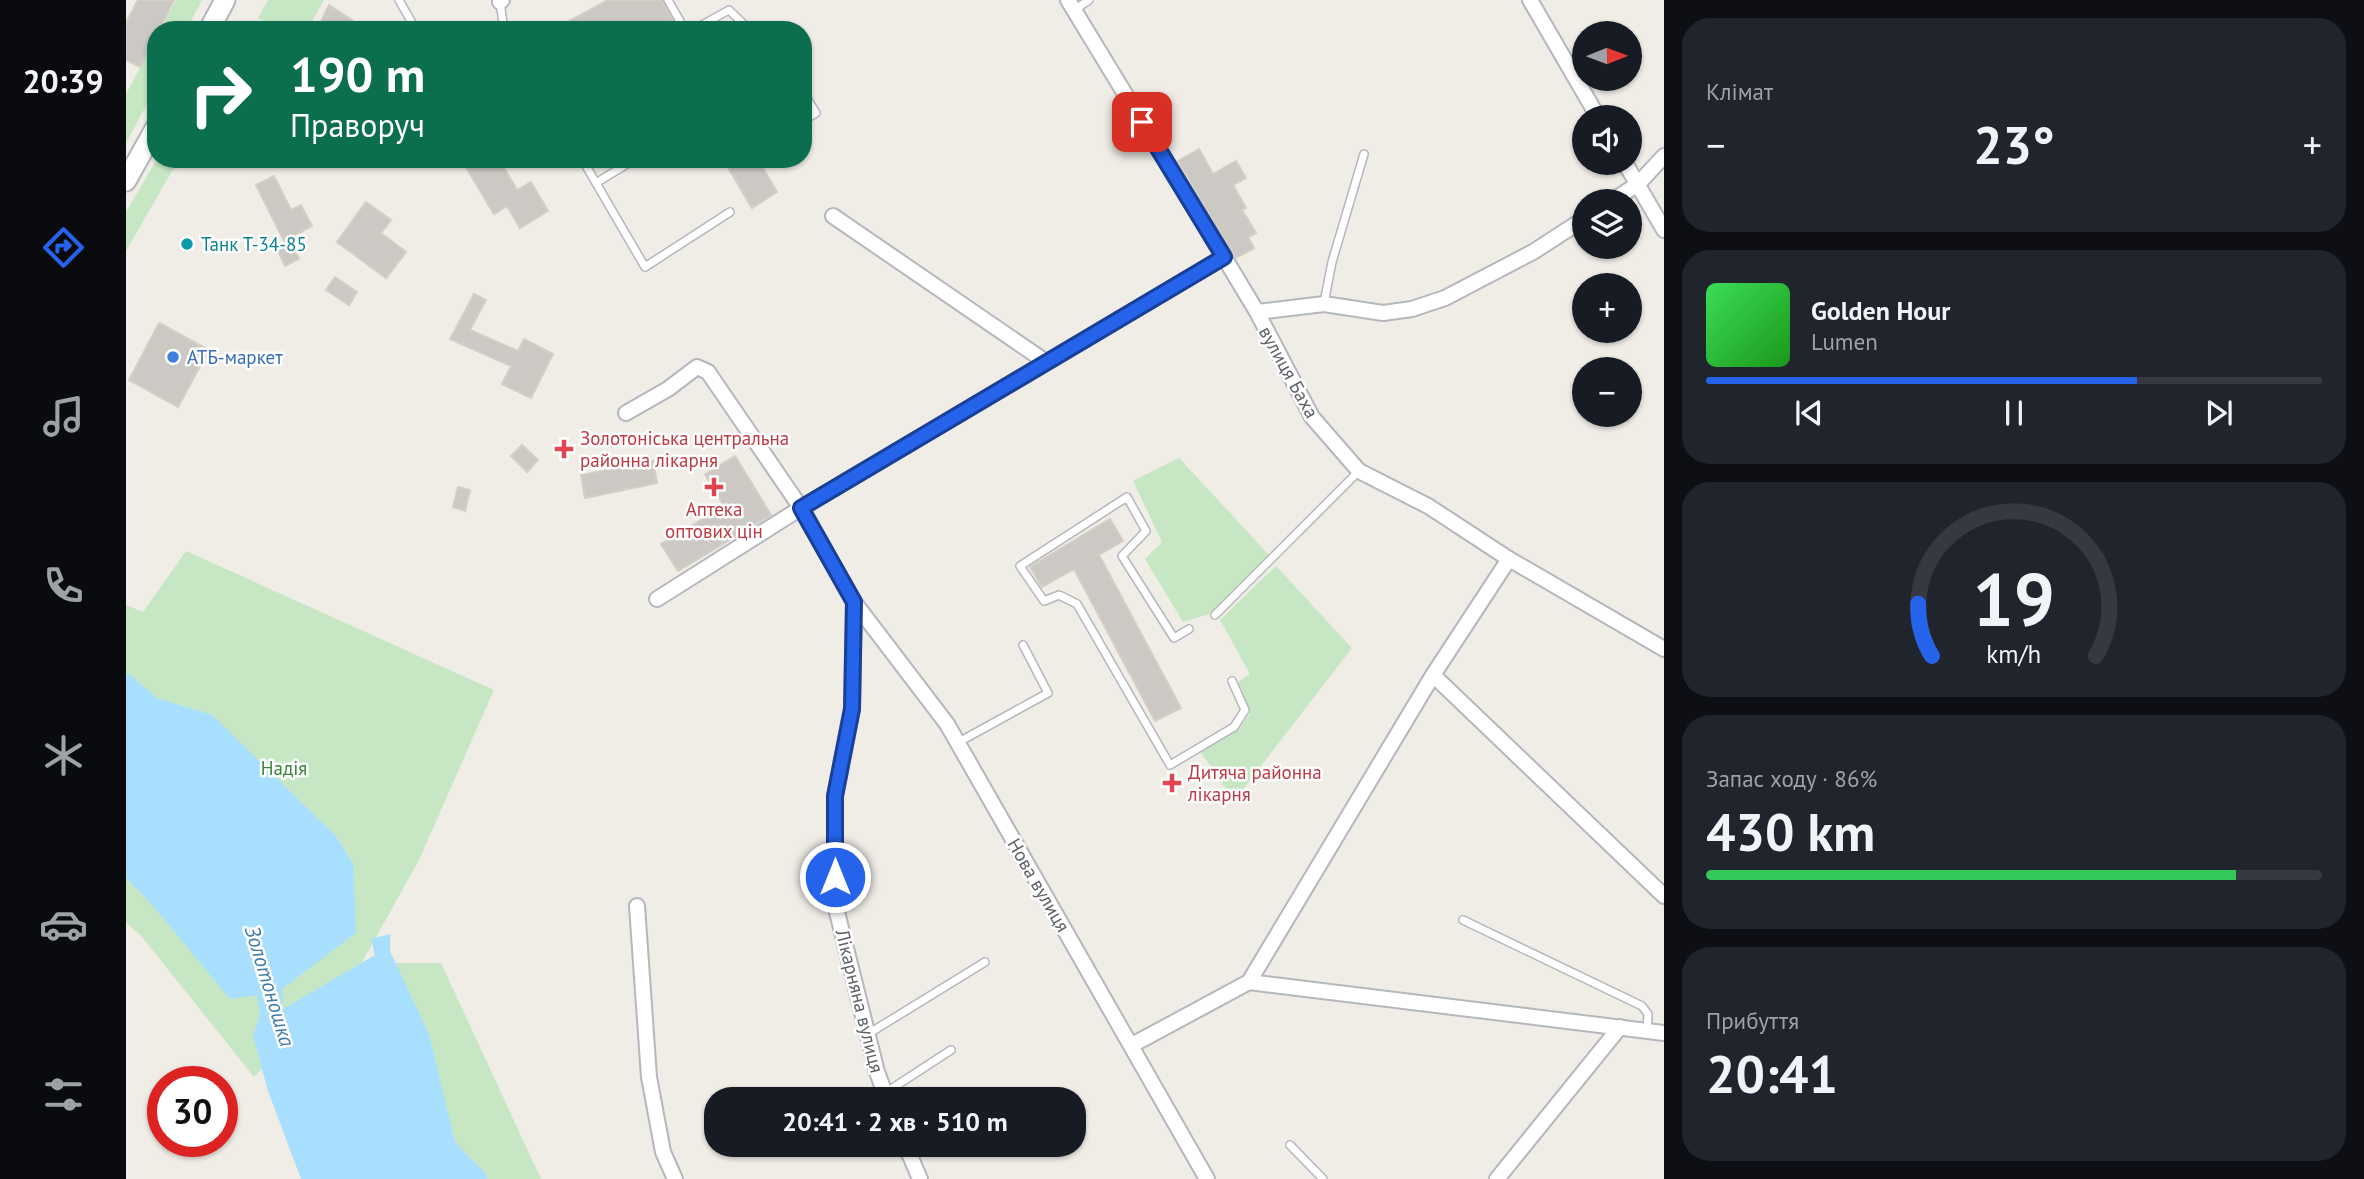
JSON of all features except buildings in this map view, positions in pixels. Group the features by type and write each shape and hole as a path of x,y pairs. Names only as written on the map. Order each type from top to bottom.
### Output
{"main road":[{"path":"214,21 225,0"},
{"path":"126,181 147,143"}],"street":[{"path":"1530,0 1591,105"},
{"name":"вулиця Баха","path":"1071,5 1257,312 1312,417 1359,471 1428,506 1509,559 1664,649"},
{"path":"1630,189 1664,156"},
{"path":"1632,175 1664,230"},
{"path":"833,216 1046,362"},
{"path":"1257,312 1324,304 1383,313 1412,309 1445,298 1534,252 1572,227"},
{"path":"657,599 801,508 1224,257"},
{"path":"626,413 668,389 697,367 708,372 801,508 854,602"},
{"path":"1132,1045 1249,982 1433,675 1509,559"},
{"name":"Нова вулиця","path":"854,602 947,724 1207,1179"},
{"name":"Лікарняна вулиця","path":"854,602 852,709 835,796 835,904 867,1034 883,1087"},
{"path":"1433,675 1664,897"},
{"path":"637,906 649,1077 663,1152 675,1179"},
{"path":"1249,982 1664,1033"},
{"path":"1497,1179 1620,1027"},
{"path":"911,1157 920,1179"}],"lane":[{"path":"399,0 411,21"},
{"path":"668,0 680,21"},
{"path":"1071,5 1089,0"},
{"path":"501,1 503,21"},
{"path":"709,21 729,10 741,21"},
{"path":"1324,304 1332,262 1364,154"},
{"path":"587,168 645,267 730,212"},
{"path":"596,183 620,168"},
{"path":"1215,615 1359,471"},
{"path":"1189,629 1174,638 1122,556 1146,531 1128,497 1020,566 1044,601 1059,594 1077,604 1170,765 1234,727 1245,710 1232,681"},
{"path":"956,743 1048,693 1023,645"},
{"path":"1463,920 1642,1006 1648,1014 1647,1030"},
{"path":"867,1034 985,962"},
{"path":"899,1087 951,1050"},
{"path":"1290,1145 1323,1179"}],"green space":[{"path":"176,0 202,0 191,21 165,21"},
{"path":"268,0 324,0 312,21 264,21 258,18"},
{"path":"147,55 147,104 126,143 126,94"},
{"path":"152,168 174,168 126,251 126,212"},
{"path":"1179,458 1269,555 1209,614 1183,622 1145,559 1162,542 1133,481"},
{"name":"Надія","path":"186,551 494,690 419,860 356,973 254,1077 142,937 126,922 126,605 143,612"},
{"path":"1276,566 1352,648 1234,801 1200,751 1240,728 1250,713 1238,682 1250,674 1220,620"},
{"path":"396,963 441,963 541,1179 305,1179 358,987"}],"water":[{"name":"Золотоношка","path":"129,674 157,698 212,715 335,835 353,863 356,933 282,989 283,1009 375,955 371,939 390,934 390,951 429,1034 455,1142 486,1174 487,1179 301,1179 268,1091 253,1036 260,1013 257,995 230,999 153,906 126,878 126,675"}],"place":[{"name":"Танк Т-34-85","path":"187,244"},
{"name":"АТБ-маркет","path":"173,357"},
{"name":"Золотоніська центральна районна лікарня","path":"564,449"},
{"name":"Аптека оптових цін","path":"714,487"},
{"name":"Дитяча районна лікарня","path":"1172,783"}],"route":[{"path":"835,877 835,796 852,709 854,602 801,508 1224,257 1142,122"}]}
